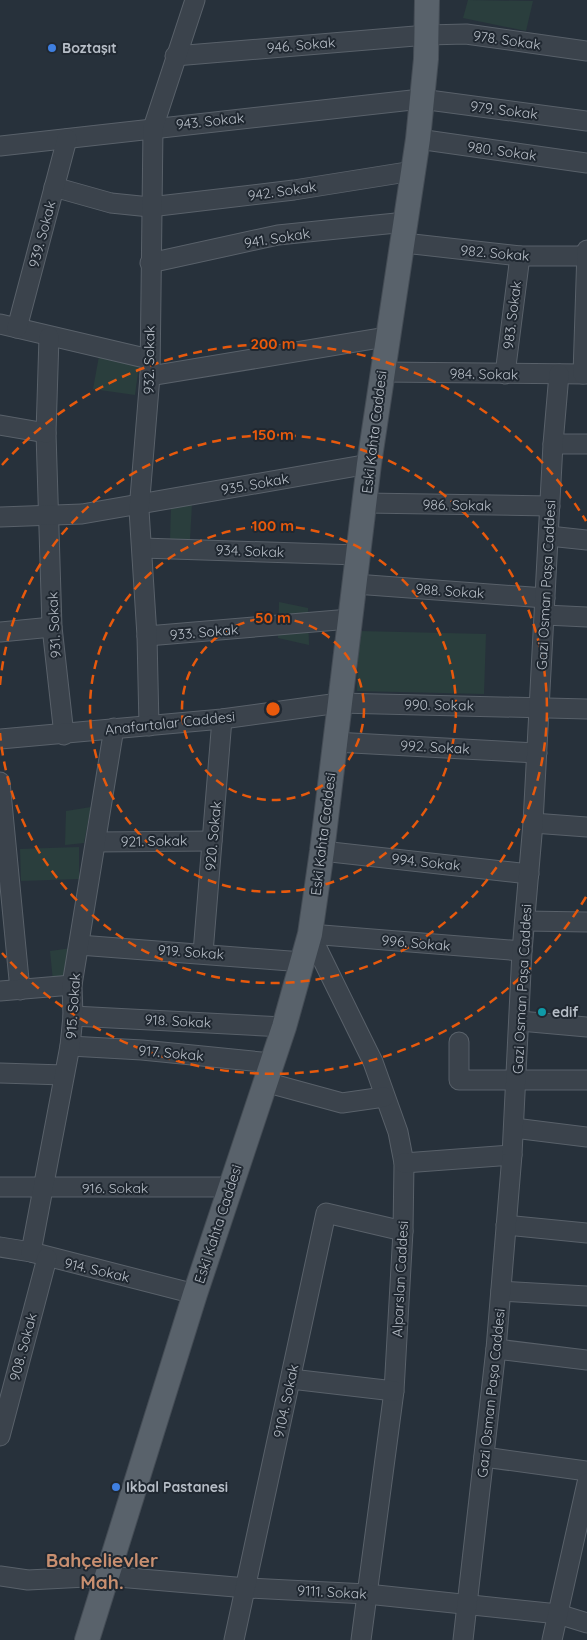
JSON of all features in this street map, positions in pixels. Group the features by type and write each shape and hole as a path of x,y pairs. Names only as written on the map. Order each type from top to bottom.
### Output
{"main road":[{"name":"Eski Kahta Caddesi","path":"87,1640 194,1294 284,1027 310,934 322,851 381,372 405,232 418,139 427,0"}],"street":[{"name":"932. Sokak","path":"149,726 147,636 139,510 149,368 150,208 153,128 175,56 195,0"},
{"name":"946. Sokak","path":"175,56 426,34"},
{"name":"978. Sokak","path":"426,34 466,34 587,51"},
{"name":"979. Sokak","path":"421,99 587,121"},
{"name":"943. Sokak","path":"0,146 421,99"},
{"name":"939. Sokak","path":"9,326 54,188 67,139"},
{"name":"980. Sokak","path":"418,139 587,163"},
{"name":"942. Sokak","path":"54,188 111,203 150,208 294,190 413,171"},
{"name":"982. Sokak","path":"405,232 520,256 587,254"},
{"name":"941. Sokak","path":"150,263 278,235 405,232"},
{"path":"585,374 587,254"},
{"name":"983. Sokak","path":"505,374 520,256"},
{"path":"9,326 49,336 149,368 386,337"},
{"name":"931. Sokak","path":"49,336 46,433 52,627 64,734"},
{"name":"984. Sokak","path":"381,372 585,374"},
{"name":"Gazi Osman Paşa Caddesi","path":"463,1640 496,1349 518,1080 522,951 533,823 553,444 560,374"},
{"path":"0,425 46,433"},
{"path":"553,444 587,444"},
{"name":"935. Sokak","path":"50,516 82,514 140,505 369,464"},
{"name":"986. Sokak","path":"365,503 550,506"},
{"path":"0,517 50,516"},
{"path":"548,536 587,540"},
{"name":"934. Sokak","path":"142,548 358,555"},
{"name":"988. Sokak","path":"355,584 545,607 587,617"},
{"name":"933. Sokak","path":"147,636 350,619"},
{"path":"0,632 52,627"},
{"name":"990. Sokak","path":"339,703 587,709"},
{"name":"Anafartalar Caddesi","path":"0,739 222,719 339,703"},
{"name":"920. Sokak","path":"203,953 222,719"},
{"name":"915. Sokak","path":"39,1255 44,1188 70,1046 73,1016 72,985 114,728"},
{"name":"992. Sokak","path":"334,742 536,753"},
{"path":"0,782 20,990"},
{"path":"533,823 587,827"},
{"name":"921. Sokak","path":"96,842 212,841"},
{"name":"994. Sokak","path":"322,851 529,874"},
{"path":"525,921 587,922"},
{"name":"996. Sokak","path":"310,934 522,951"},
{"name":"Alparslan Caddesi","path":"310,934 373,1062 398,1132 404,1163 403,1231 394,1391 361,1640"},
{"name":"919. Sokak","path":"79,944 303,962"},
{"path":"0,991 72,985"},
{"name":"918. Sokak","path":"73,1016 284,1027"},
{"path":"520,1021 587,1027"},
{"path":"458,1042 459,1080 587,1080"},
{"name":"917. Sokak","path":"70,1046 142,1050 268,1073 342,1103 384,1097"},
{"path":"0,1073 64,1075"},
{"path":"514,1128 587,1137"},
{"path":"404,1163 512,1155"},
{"name":"916. Sokak","path":"0,1187 230,1187"},
{"name":"9104. Sokak","path":"234,1640 247,1588 326,1213 403,1231"},
{"path":"506,1225 587,1233"},
{"name":"914. Sokak","path":"0,1247 194,1294"},
{"name":"908. Sokak","path":"0,1436 39,1255"},
{"path":"501,1290 587,1296"},
{"path":"496,1349 587,1360"},
{"path":"291,1379 394,1391"},
{"path":"484,1456 587,1483 579,1559 558,1614 552,1640"},
{"name":"9111. Sokak","path":"0,1576 28,1580 106,1576 247,1588 367,1594 468,1603 558,1614 587,1623"}],"green space":[{"path":"468,0 533,1 526,31 463,18"},
{"path":"99,356 139,365 135,395 93,389"},
{"path":"192,504 190,540 170,542 171,506"},
{"path":"279,602 308,608 309,645 278,638"},
{"path":"359,631 486,634 484,694 357,691"},
{"path":"91,807 84,843 65,845 66,811"},
{"path":"79,847 79,879 21,881 20,849"},
{"path":"72,948 67,979 53,981 50,951"}],"place":[{"name":"Boztaşıt","path":"52,48"},
{"name":"edif","path":"542,1012"},
{"name":"Ikbal Pastanesi","path":"116,1487"}],"district":[{"name":"Bahçelievler Mah.","path":"102,1571"}]}
